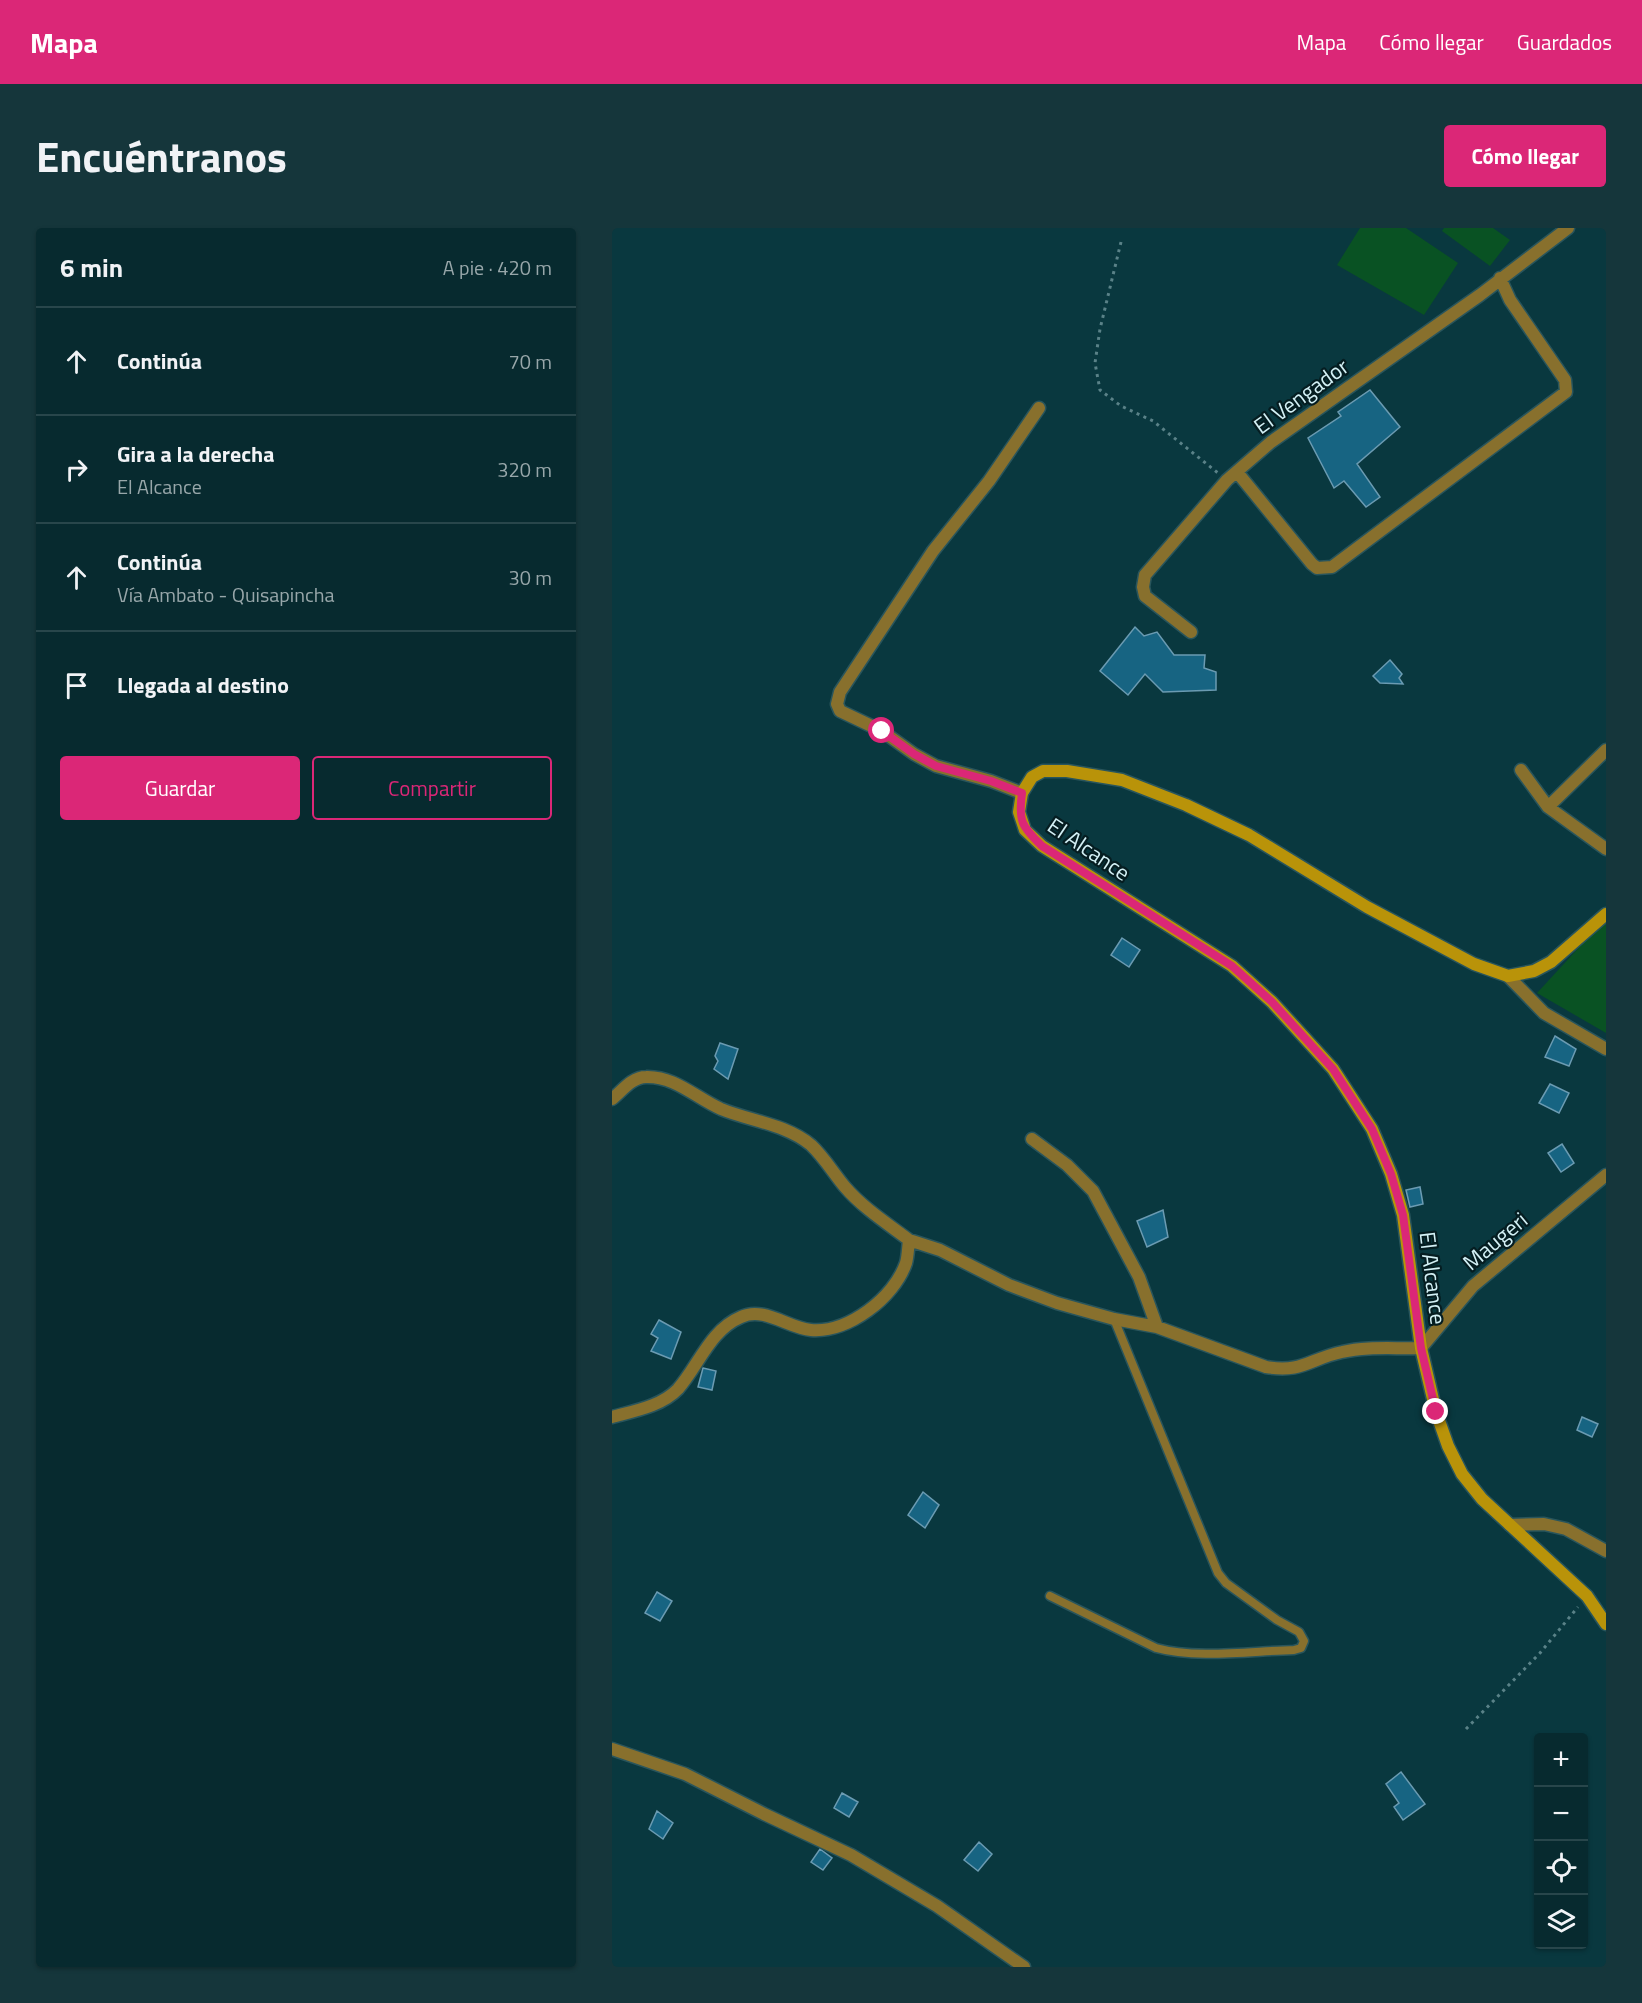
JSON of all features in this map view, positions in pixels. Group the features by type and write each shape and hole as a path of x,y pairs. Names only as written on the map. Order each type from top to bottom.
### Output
{"street":[{"name":"El Vengador","path":"1191,632 1145,596 1143,587 1145,575 1232,476 1271,442 1479,295 1568,228"},
{"path":"1232,476 1317,568 1332,567 1566,392 1565,380 1510,300 1500,278"},
{"path":"1039,408 989,481 933,551 840,692 837,704 840,711 882,731 914,754 936,766 991,781 1022,793 1032,777 1043,771 1067,771 1122,780 1186,805 1249,835 1367,907 1474,964 1508,976 1544,1013 1606,1049"},
{"path":"1548,807 1606,750"},
{"path":"1521,770 1548,807 1606,849"},
{"name":"El Alcance","path":"1022,793 1019,812 1025,830 1042,846 1232,966 1272,1002 1333,1069 1372,1129 1391,1174 1403,1215 1421,1348 1436,1412 1448,1446 1462,1474 1482,1499 1587,1596 1606,1624"},
{"path":"1508,976 1534,971 1551,962 1606,914"},
{"path":"612,1099 635,1079 653,1077 671,1081 720,1108 785,1130 810,1144 846,1189 909,1240 940,1250 1009,1285 1056,1303 1114,1319 1157,1327 1266,1367 1283,1370 1297,1368 1342,1352 1358,1349 1421,1348"},
{"path":"1032,1138 1067,1165 1094,1191 1139,1277 1157,1327"},
{"name":"Maugeri","path":"1421,1348 1473,1287 1606,1175"},
{"path":"612,1417 658,1403 678,1390 710,1342 741,1316 758,1315 778,1319 809,1330 833,1329 858,1318 892,1288 906,1263 909,1240"},
{"path":"1510,1525 1544,1524 1566,1529 1606,1551"},
{"path":"612,1749 685,1774 851,1855 937,1906 1024,1967"}],"lane":[{"path":"1050,1596 1156,1648 1171,1652 1294,1650 1301,1648 1304,1641 1299,1632 1268,1614 1226,1583 1218,1574 1114,1319"}],"path":[{"path":"1121,242 1100,329 1095,363 1100,390 1121,406 1153,421 1232,476"},
{"path":"1466,1729 1540,1653 1587,1596"}],"green space":[{"path":"1360,228 1406,228 1458,263 1424,315 1337,265"},
{"path":"1444,228 1493,228 1510,240 1490,266 1442,231"},
{"path":"1606,918 1606,1033 1537,993"}],"building":[{"path":"1370,390 1400,427 1357,464 1380,497 1366,507 1344,481 1334,488 1308,438 1341,416 1338,412"},
{"path":"1135,627 1144,636 1157,632 1174,655 1205,655 1204,668 1216,672 1216,690 1163,692 1145,674 1128,695 1100,671"},
{"path":"1390,660 1402,674 1399,678 1403,684 1380,683 1373,676"},
{"path":"1122,938 1140,950 1129,967 1111,955"},
{"path":"1555,1036 1576,1049 1569,1066 1545,1057"},
{"path":"720,1043 738,1049 728,1079 714,1069 718,1061 715,1056"},
{"path":"1550,1084 1569,1093 1559,1113 1539,1103"},
{"path":"1562,1144 1574,1163 1561,1172 1548,1153"},
{"path":"1420,1187 1423,1204 1410,1207 1406,1190"},
{"path":"1163,1210 1168,1237 1147,1247 1137,1221"},
{"path":"659,1320 681,1332 671,1359 651,1351 658,1338 651,1334"},
{"path":"703,1368 716,1371 712,1390 698,1387"},
{"path":"1582,1417 1598,1424 1592,1437 1577,1430"},
{"path":"923,1492 939,1505 925,1528 908,1515"},
{"path":"657,1592 672,1601 660,1621 645,1613"},
{"path":"1401,1772 1425,1804 1403,1820 1394,1807 1399,1803 1386,1784"},
{"path":"842,1793 858,1802 849,1817 834,1808"},
{"path":"657,1811 673,1823 663,1839 649,1829"},
{"path":"979,1842 992,1854 978,1871 964,1860"},
{"path":"820,1849 832,1858 823,1870 811,1862"}],"route":[{"path":"882,731 914,754 936,766 991,781 1022,793 1019,812 1025,830 1042,846 1232,966 1272,1002 1333,1069 1372,1129 1391,1174 1403,1215 1421,1348 1436,1412"}]}
